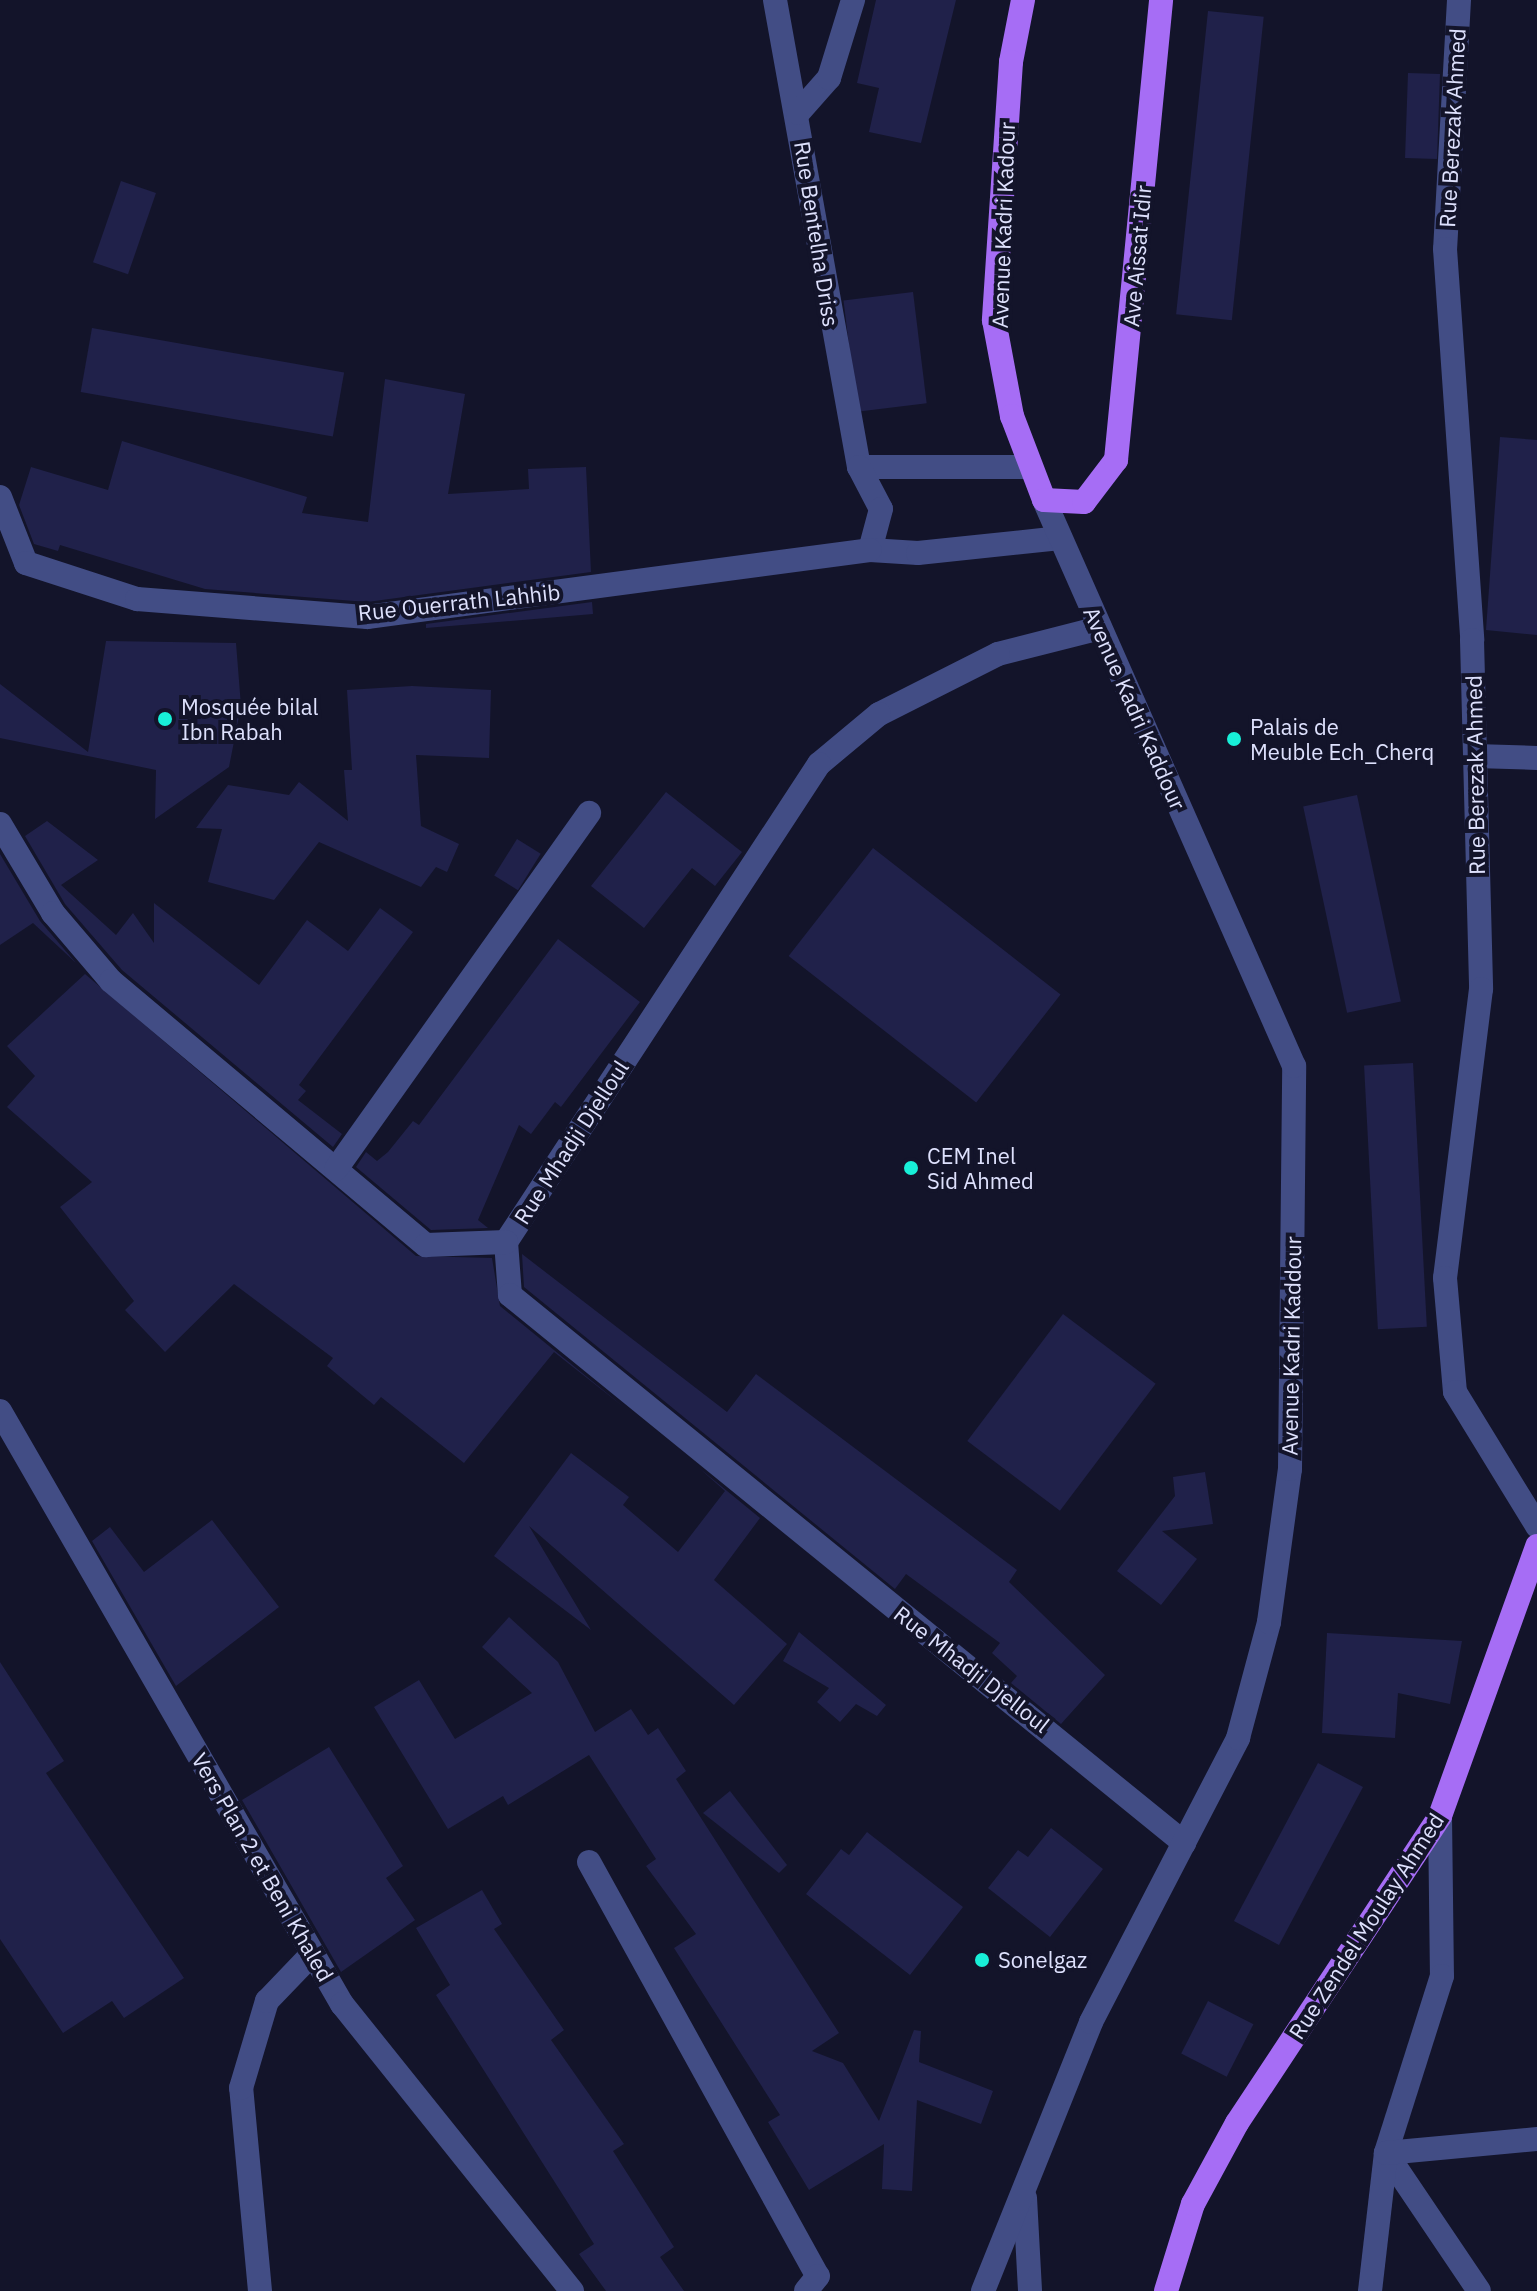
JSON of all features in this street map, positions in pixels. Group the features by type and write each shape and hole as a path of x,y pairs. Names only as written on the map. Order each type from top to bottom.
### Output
{"main road":[{"name":"Avenue Kadri Kadour","path":"1023,0 1011,62 994,320 1028,467 1044,500"},
{"name":"Ave Aissat Idir","path":"1044,500 1084,502 1116,460 1161,0"},
{"name":"Rue Zendel Moulay Ahmed","path":"1166,2291 1193,2204 1237,2123 1440,1816 1480,1718 1537,1546"}],"street":[{"name":"Rue Bentelha Driss","path":"775,0 798,113 859,467 881,509 870,550"},
{"path":"798,113 829,78 853,0"},
{"name":"Rue Berezak Ahmed","path":"1459,0 1445,249 1475,756 1481,989 1445,1278 1455,1392 1537,1526"},
{"path":"859,467 1028,467"},
{"name":"Rue Ouerrath Lahhib","path":"0,497 26,563 137,599 367,617 870,550"},
{"name":"Avenue Kadri Kaddour","path":"983,2291 1091,2022 1238,1738 1269,1622 1290,1469 1294,1066 1044,500"},
{"path":"870,550 918,553 1060,538"},
{"name":"Rue Mhadji Djelloul","path":"1100,628 998,654 879,714 819,764 506,1242 510,1295 1087,1758 1184,1843"},
{"path":"1475,756 1537,758"},
{"path":"336,1169 589,813"},
{"path":"0,824 53,913 111,981 426,1245 506,1242"},
{"name":"Vers Plan 2 et Beni Khaled","path":"0,1411 342,2004 572,2291"},
{"path":"1370,2291 1386,2153 1442,1976 1440,1816"},
{"path":"589,1862 818,2276 806,2291"},
{"path":"260,2291 241,2088 267,2001 313,1953"},
{"path":"1386,2153 1537,2139"},
{"path":"1386,2153 1479,2291"},
{"name":"Avenue Kadri Kaddour","path":"1024,2192 1030,2291"}],"building":[{"path":"876,0 956,0 921,143 869,132 879,88 857,83"},
{"path":"1208,11 1264,17 1232,320 1176,314"},
{"path":"1408,73 1440,74 1437,159 1405,158"},
{"path":"121,181 156,193 128,274 93,262"},
{"path":"913,292 927,403 857,412 844,301"},
{"path":"92,328 344,372 333,436 81,392"},
{"path":"385,379 465,394 448,494 529,489 528,469 586,467 591,572 367,602 205,589 60,545 58,551 34,544 19,505 31,467 108,490 122,441 307,497 302,513 368,522"},
{"path":"1500,437 1537,440 1537,635 1486,630"},
{"path":"592,602 593,614 426,628 426,624"},
{"name":"Mosquée bilal Ibn Rabah","path":"106,641 236,643 241,706 229,767 155,819 156,770 0,738 0,684 88,752"},
{"path":"412,686 491,690 489,758 416,755 421,826 459,844 447,872 436,867 421,887 319,842 274,900 208,882 222,829 196,828 228,785 289,795 299,782 348,821 344,770 352,770 347,690"},
{"path":"666,792 742,852 715,886 692,868 644,928 591,886"},
{"path":"1357,795 1401,1001 1347,1013 1303,806"},
{"path":"47,821 98,860 61,885 116,935 133,913 154,943 154,903 259,985 307,920 348,951 380,908 413,932 299,1085 306,1091 298,1100 342,1134 333,1147 122,970 65,904 25,836"},
{"path":"517,839 541,854 518,890 494,875"},
{"path":"873,848 1061,995 976,1102 789,956"},
{"path":"0,854 40,921 76,963 33,923 0,945"},
{"path":"558,939 640,1002 561,1107 555,1102 531,1134 519,1125 478,1220 488,1228 431,1230 356,1167 366,1152 377,1161 413,1121 419,1125"},
{"path":"85,974 416,1256 492,1258 500,1306 625,1408 554,1352 464,1463 381,1397 374,1405 327,1366 333,1358 234,1284 165,1352 125,1310 134,1301 60,1207 92,1182 7,1107 35,1076 7,1046"},
{"path":"1413,1063 1427,1327 1378,1329 1364,1066"},
{"path":"522,1254 727,1412 756,1374 1017,1570 1009,1582 1105,1675 1061,1724 1011,1683 1017,1676 992,1653 1000,1643 906,1574 895,1589 524,1287"},
{"path":"1063,1314 1156,1384 1060,1511 967,1441"},
{"path":"571,1453 629,1497 623,1505 678,1552 725,1491 699,1468 760,1518 714,1580 787,1644 734,1705 529,1526 591,1630 494,1556"},
{"path":"1205,1472 1213,1524 1162,1531 1197,1559 1161,1605 1117,1571 1175,1496 1173,1477"},
{"path":"212,1520 279,1607 176,1686 92,1541 110,1527 144,1572"},
{"path":"509,1617 558,1662 595,1732 631,1709 648,1735 658,1728 686,1771 676,1779 839,2033 812,2051 843,2063 879,2121 914,2030 921,2031 919,2062 993,2091 981,2124 917,2100 912,2191 882,2189 884,2144 809,2190 768,2122 780,2115 674,1948 696,1934 646,1866 656,1859 589,1755 508,1805 503,1796 448,1829 374,1707 419,1680 455,1739 532,1693 482,1647"},
{"path":"799,1632 886,1705 877,1716 856,1704 840,1722 817,1702 829,1688 783,1661"},
{"path":"1327,1633 1462,1641 1450,1704 1398,1693 1395,1738 1322,1733"},
{"path":"0,1662 64,1761 46,1773 184,1978 124,2018 112,2001 63,2033 0,1939"},
{"path":"329,1747 403,1866 386,1878 415,1920 341,1972 242,1800"},
{"path":"1318,1763 1363,1787 1279,1945 1234,1921"},
{"path":"730,1791 787,1865 779,1873 703,1813"},
{"path":"1051,1828 1103,1869 1050,1937 988,1888 1018,1850 1028,1857"},
{"path":"867,1832 963,1907 910,1975 806,1894 841,1849 849,1855"},
{"path":"482,1890 502,1924 494,1929 564,2030 551,2040 624,2144 613,2151 674,2247 660,2257 684,2291 606,2291 579,2254 594,2244 436,1995 450,1985 416,1928"},
{"path":"1208,2001 1253,2024 1227,2077 1181,2054"}],"place":[{"name":"Mosquée bilal Ibn Rabah","path":"165,719"},
{"name":"Palais de Meuble Ech_Cherq","path":"1234,739"},
{"name":"CEM Inel Sid Ahmed","path":"911,1168"},
{"name":"Sonelgaz","path":"982,1960"}]}
